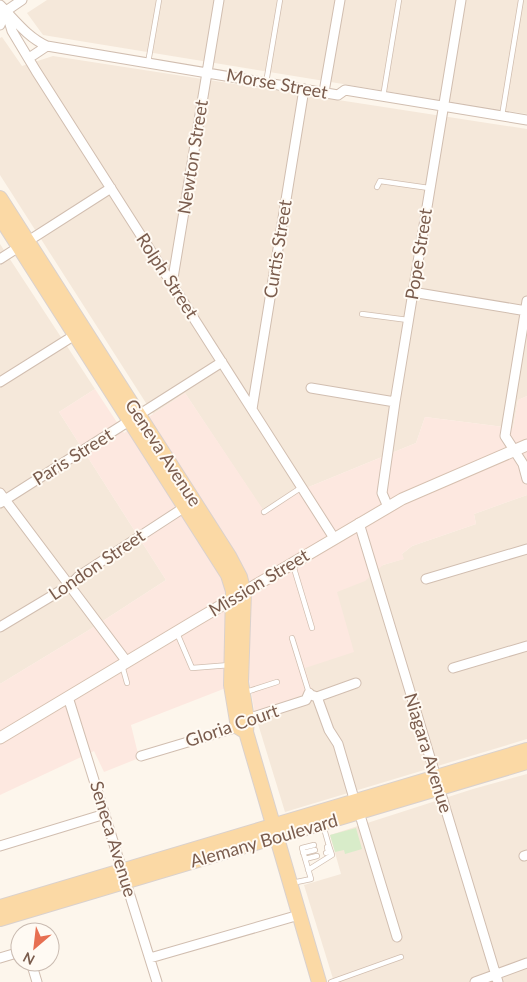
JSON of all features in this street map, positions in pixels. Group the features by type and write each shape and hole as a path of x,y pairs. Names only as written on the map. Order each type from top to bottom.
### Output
{"main road":[{"name":"Geneva Avenue","path":"0,198 23,244 190,504 239,596 243,726"},
{"name":"Geneva Avenue","path":"0,217 23,244"},
{"name":"Mission Street","path":"0,738 177,631 402,499 527,445"},
{"name":"Geneva Avenue","path":"239,596 231,665 232,699 243,726 319,982"},
{"name":"Alemany Boulevard","path":"438,783 527,750"},
{"name":"Alemany Boulevard","path":"0,907 125,875 438,783 527,762"},
{"name":"Alemany Boulevard","path":"275,831 323,823 357,807"},
{"name":"Alemany Boulevard","path":"0,919 125,875"}],"street":[{"path":"2,9 22,0"},
{"name":"Newton Street","path":"172,284 219,0"},
{"path":"324,92 340,0"},
{"name":"Pope Street","path":"388,507 382,493 395,402 442,106 461,0"},
{"path":"0,26 2,9"},
{"path":"2,9 27,34 47,46"},
{"name":"Rolph Street","path":"2,9 12,31 334,538"},
{"path":"29,58 47,46"},
{"name":"Morse Street","path":"47,46 338,95 344,90 527,120"},
{"name":"Curtis Street","path":"252,409 304,89"},
{"path":"0,259 111,188"},
{"path":"412,292 526,308 505,436 515,450 527,479"},
{"path":"0,382 79,332"},
{"name":"Paris Street","path":"2,499 222,362"},
{"path":"310,388 395,402"},
{"path":"2,499 70,585 124,663"},
{"name":"London Street","path":"0,627 70,585 79,576 190,504"},
{"name":"Niagara Avenue","path":"359,523 497,978"},
{"path":"426,579 527,549"},
{"path":"453,668 527,646"},
{"name":"Gloria Court","path":"141,756 243,726 306,700 313,695 356,683"},
{"path":"313,695 328,730 338,744 396,937"},
{"name":"Seneca Avenue","path":"68,697 157,982"},
{"path":"0,846 105,814"},
{"path":"150,958 299,915"},
{"path":"475,982 497,978 527,964"}],"lane":[{"path":"148,63 159,0"},
{"path":"266,83 280,0"},
{"path":"383,97 399,0"},
{"path":"502,116 521,0"},
{"path":"378,187 380,181 429,188"},
{"path":"362,314 408,320"},
{"path":"264,512 302,487"},
{"path":"293,563 312,628"},
{"path":"177,631 192,668 231,665"},
{"path":"292,638 313,695"},
{"path":"124,663 127,683"},
{"path":"242,693 277,682"},
{"path":"323,823 328,852 326,853"},
{"path":"308,870 332,855 326,845"},
{"path":"290,884 310,879 302,848 315,847"},
{"path":"305,859 317,856"},
{"path":"331,982 401,957"}],"shaded area":[{"path":"47,0 527,0 527,114 43,35 27,13"},
{"path":"2,37 22,66 53,56 527,129 527,396 518,400 513,428 425,417 416,443 294,493 264,512 185,393 153,414 0,175 0,38"},
{"path":"0,244 95,389 59,412 166,580 0,684"},
{"path":"95,389 124,433 185,393 264,511 294,493 416,443 425,417 513,428 518,400 527,396 527,495 474,514 476,524 412,546 402,554 404,559 383,565 365,581 337,592 354,652 305,668 312,691 255,714 249,679 131,725 139,758 104,772 94,751 0,795 0,684 166,580 59,412"},
{"path":"527,495 527,739 285,812 255,714 305,668 336,592 383,565 403,559 402,554 412,546 476,524 474,514"},
{"path":"527,774 527,982 334,982 304,885 341,874 330,835 473,789"}],"green space":[{"path":"356,828 362,849 345,854 344,850 335,852 330,835"}]}
